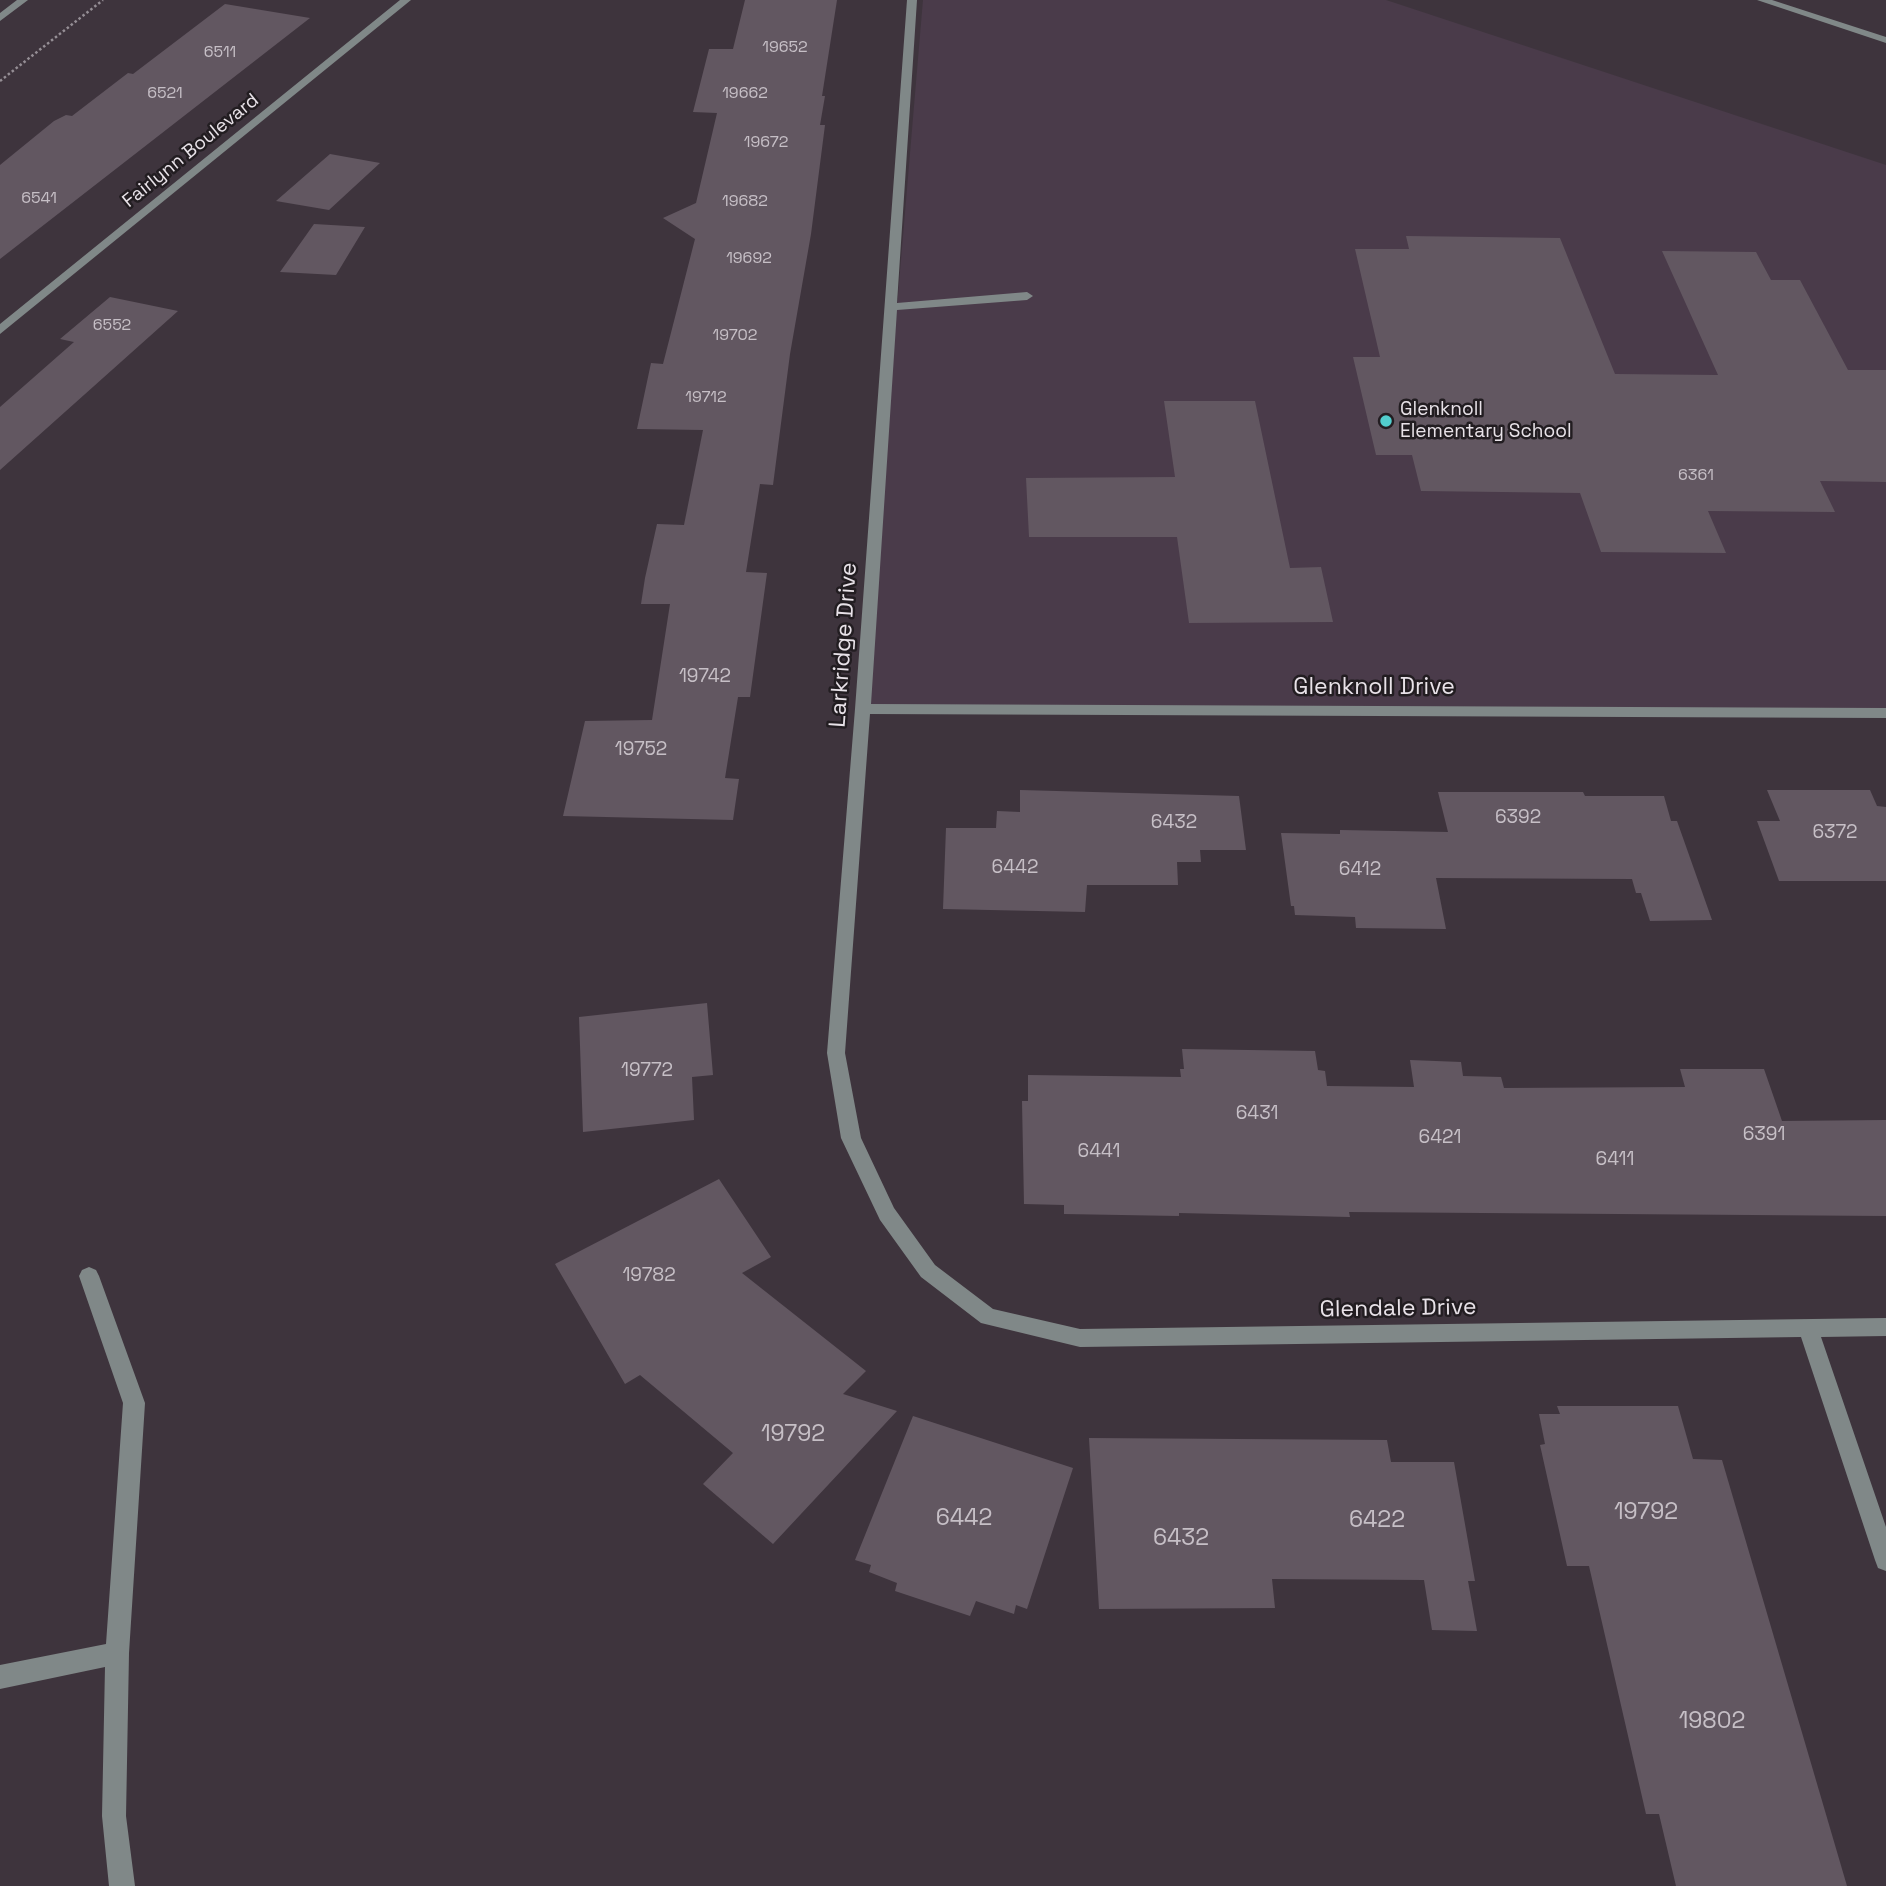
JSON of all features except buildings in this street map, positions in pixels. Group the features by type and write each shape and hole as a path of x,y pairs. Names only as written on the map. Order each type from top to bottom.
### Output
{"street":[{"path":"0,18 23,0"},
{"name":"Fairlynn Boulevard","path":"0,331 406,0"},
{"name":"Larkridge Drive","path":"912,0 863,709 836,1053 851,1138 887,1214 928,1270"},
{"path":"1762,0 1886,40"},
{"path":"890,307 1027,296"},
{"name":"Glenknoll Drive","path":"863,709 1886,713"},
{"name":"Glendale Drive","path":"928,1270 988,1317 1080,1338 1886,1327"},
{"path":"89,1276 134,1403 117,1653 114,1816 122,1886"},
{"path":"1808,1328 1886,1560"},
{"path":"0,1677 117,1653"}],"path":[{"path":"0,81 103,0"}],"shaded area":[{"name":"Glenknoll Elementary School","path":"923,0 1386,0 1886,165 1886,713 863,709"}],"place":[{"name":"Glenknoll Elementary School","path":"1386,421"}]}
